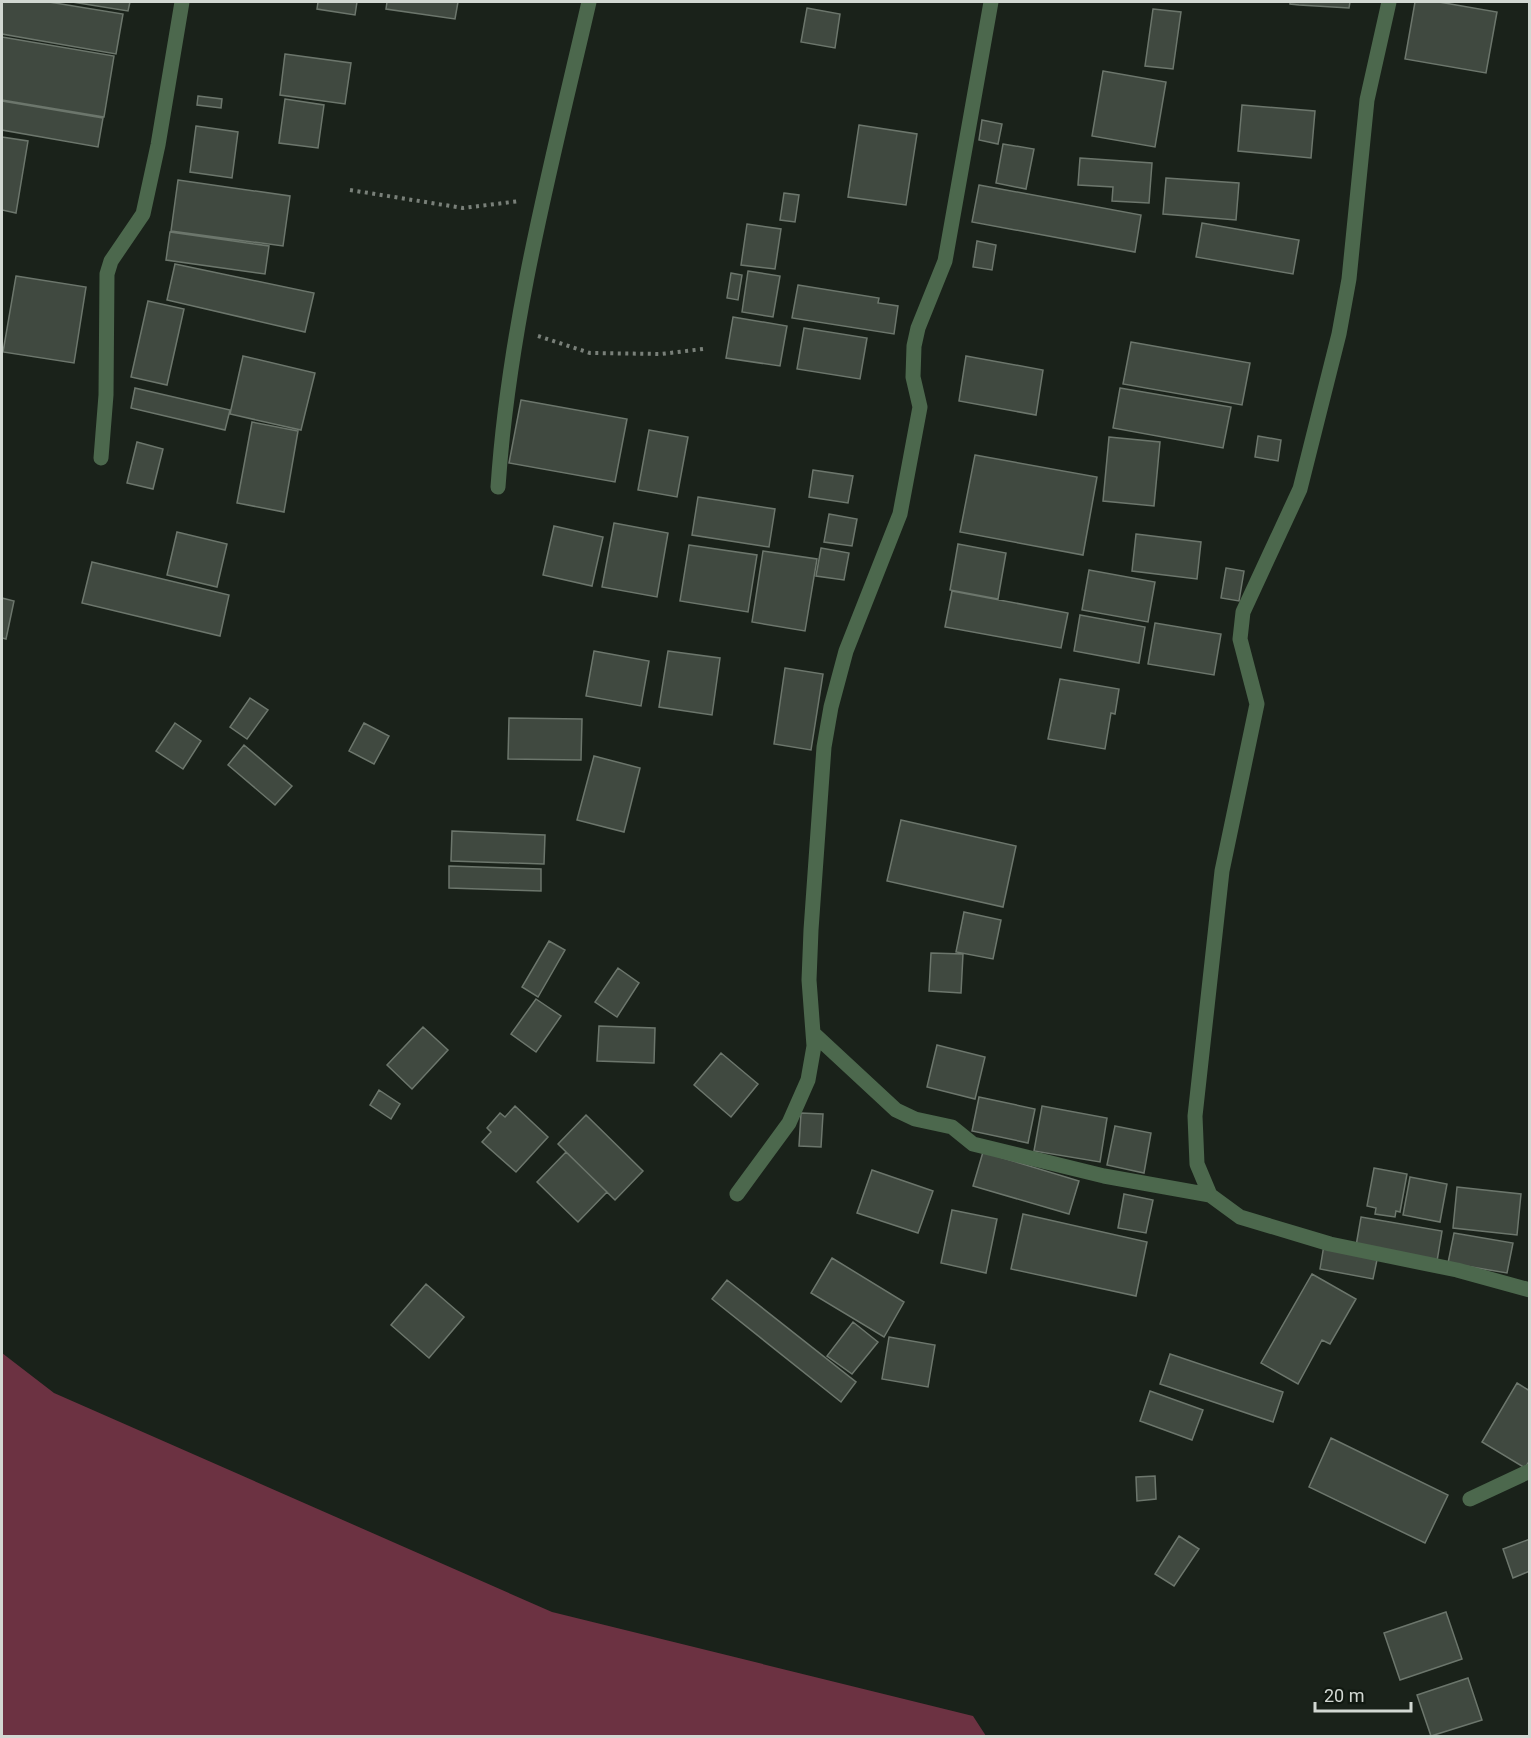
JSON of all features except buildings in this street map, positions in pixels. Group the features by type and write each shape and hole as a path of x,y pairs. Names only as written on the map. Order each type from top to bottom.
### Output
{"street":[{"path":"101,458 106,395 107,274 111,261 143,214 158,145 182,2"},
{"path":"498,487 502,421 518,329 544,198 589,2"},
{"path":"737,1194 789,1123 808,1080 814,1046 809,980 824,747 831,707 846,651 900,514 920,407 913,377 914,346 918,328 945,261 991,2"},
{"path":"1210,1195 1197,1164 1195,1116 1222,871 1257,704 1240,639 1243,612 1300,489 1339,334 1349,279 1367,100 1389,2"},
{"path":"813,1033 896,1110 915,1119 952,1127 973,1144 1104,1176 1210,1195 1240,1217 1330,1244 1457,1270 1530,1290"},
{"path":"1470,1498 1530,1471"}],"path":[{"path":"350,190 463,208 544,198"},
{"path":"518,329 590,353 660,354 704,349"}],"shaded area":[{"path":"2,1353 54,1393 552,1612 973,1716 986,1736 2,1736"}]}
